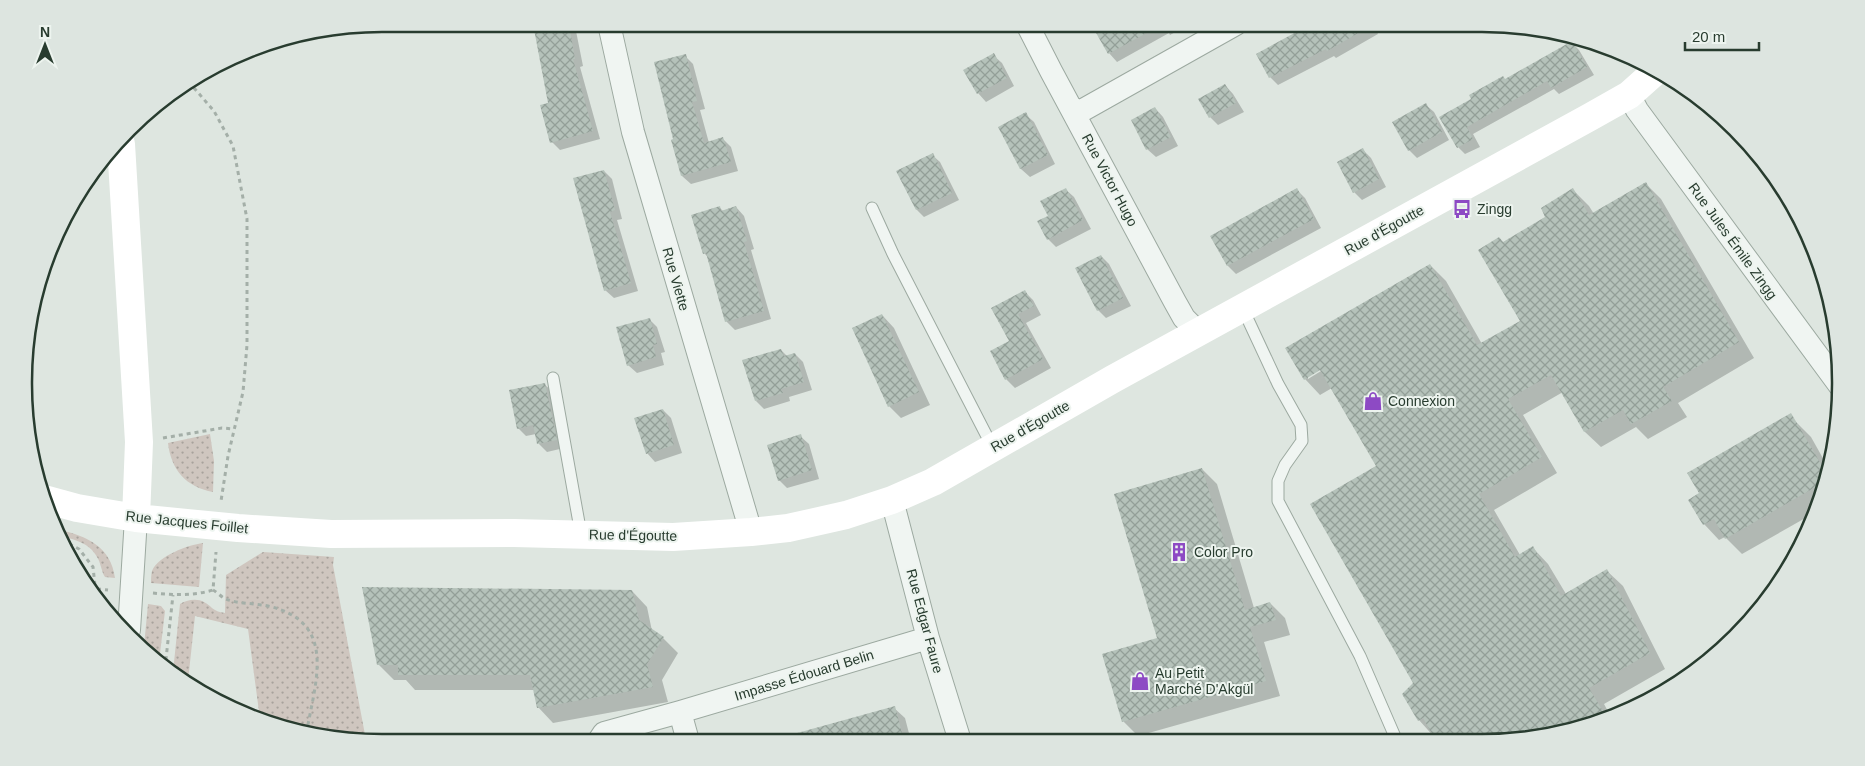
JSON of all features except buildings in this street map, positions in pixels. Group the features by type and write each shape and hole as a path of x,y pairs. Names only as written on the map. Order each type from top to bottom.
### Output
{"main road":[{"name":"Rue d'Égoutte","path":"330,534 581,534 673,537 788,528 846,514 892,500 932,482 1113,379 1630,95 1651,76"},
{"path":"121,150 139,442 136,518"},
{"name":"Rue Jacques Foillet","path":"53,501 77,508 136,518 330,534"}],"street":[{"name":"Rue Viette","path":"611,32 633,132 751,532"},
{"name":"Rue Victor Hugo","path":"1031,32 1184,318 1199,333"},
{"path":"1074,111 1083,110 1222,32"},
{"name":"Rue Jules Émile Zingg","path":"1630,95 1643,118 1832,375"},
{"name":"Rue Edgar Faure","path":"892,500 928,638 958,734"},
{"path":"128,624 136,518"},
{"name":"Impasse Édouard Belin","path":"603,734 928,638"},
{"path":"680,712 686,734"}],"lane":[{"path":"872,208 893,254 993,448"},
{"path":"1243,309 1300,426 1302,440 1285,465 1278,481 1278,502 1360,656 1393,734"},
{"path":"553,378 581,534"}],"path":[{"path":"194,88 214,111 233,146 247,219 248,345 243,392 223,484 213,590"},
{"path":"139,442 222,428 234,429"},
{"path":"73,546 79,549 93,567 95,582"},
{"path":"150,592 173,595 213,590 226,599 268,606 288,612 305,626 317,650 318,668 308,725"},
{"path":"166,658 173,595"}],"shaded area":[{"path":"210,434 214,461 213,492 195,486 182,476 172,461 168,443"},
{"path":"66,532 88,540 103,551 113,567 115,578 105,577 94,552 81,542 69,538"},
{"path":"203,543 199,587 151,583 152,571 160,561 182,549"},
{"path":"263,552 334,557 333,565 365,733 315,727 292,722 259,711 248,629 195,616 189,674 174,664 180,604 198,600 215,610 225,613 226,575"},
{"path":"148,604 161,606 165,611 160,653 145,640"}],"place":[{"name":"Zingg","path":"1462,209"},
{"name":"Connexion","path":"1373,401"},
{"name":"Color Pro","path":"1179,552"},
{"name":"Au Petit Marché D'Akgül","path":"1140,681"}]}
